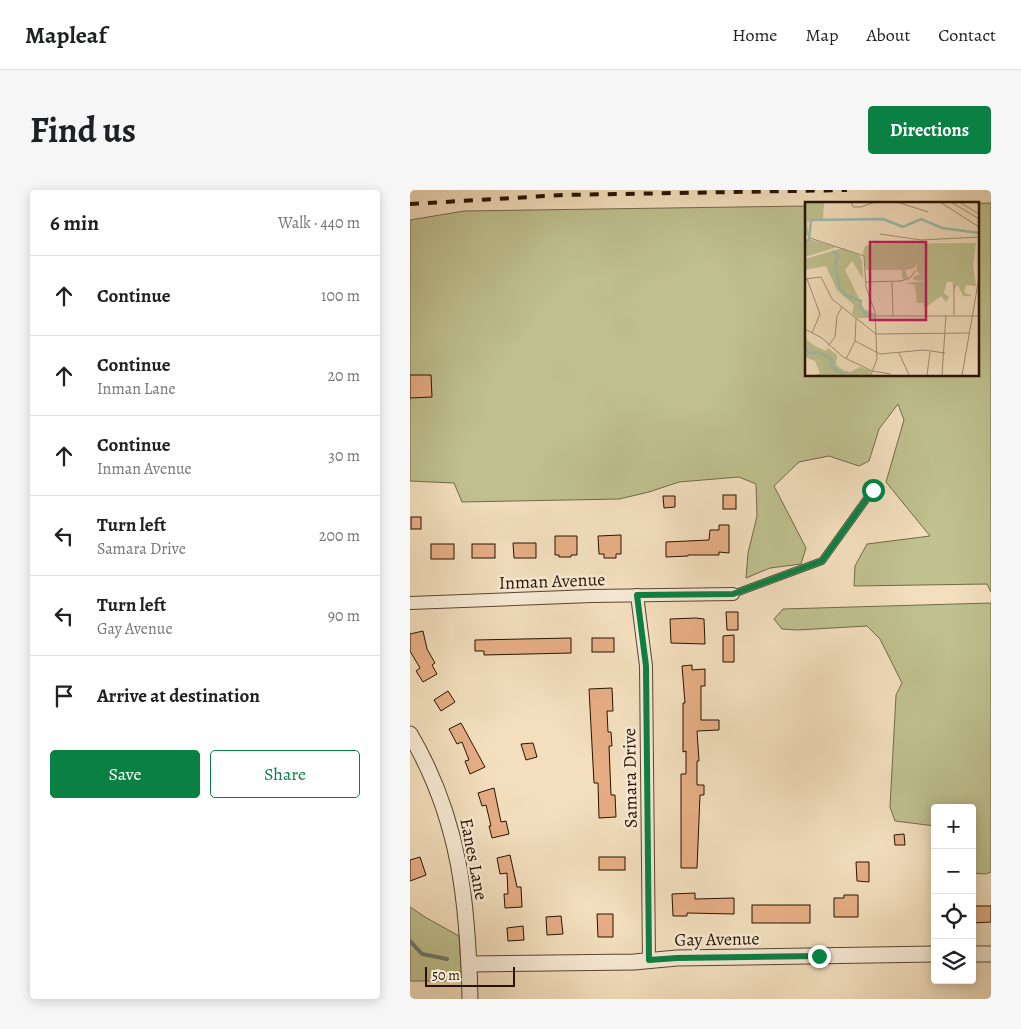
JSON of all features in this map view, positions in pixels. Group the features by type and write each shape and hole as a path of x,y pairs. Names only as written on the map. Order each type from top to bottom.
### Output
{"street":[{"name":"Inman Avenue","path":"410,603 637,595 733,594"},
{"name":"Samara Drive","path":"637,595 646,666 649,960"},
{"name":"Eanes Lane","path":"410,734 432,775 451,828 460,865 466,915 470,999"},
{"name":"Gay Avenue","path":"469,964 677,958 931,954"},
{"path":"976,954 991,954"}],"lane":[{"path":"733,594 822,561 873,490"}],"green space":[{"path":"991,203 991,592 987,584 854,586 855,566 867,544 930,536 886,482 904,420 898,404 879,429 869,461 859,466 829,456 799,462 774,486 806,548 801,564 770,568 746,578 748,553 757,516 756,484 739,477 679,482 619,499 462,502 454,483 410,481 410,220 464,211 805,206 805,376 978,376 978,204"},
{"path":"991,603 991,872 976,873 976,804 931,804 931,826 895,821 890,807 896,695 902,683 880,639 867,626 797,630 782,629 774,619 783,609"},
{"path":"410,907 459,936 462,981 410,981"}],"building":[{"path":"410,375 431,375 432,397 410,398"},
{"path":"723,495 736,495 736,509 723,509"},
{"path":"663,496 675,496 675,507 664,508"},
{"path":"411,517 421,517 421,529 411,529"},
{"path":"719,525 729,525 729,553 719,552 719,555 666,557 666,542 709,540 710,530 719,530"},
{"path":"621,535 621,554 616,554 616,558 604,558 604,554 599,554 598,536"},
{"path":"555,536 577,536 577,555 559,557 559,555 555,555"},
{"path":"513,543 536,543 536,558 514,558"},
{"path":"431,544 454,544 454,559 431,559"},
{"path":"472,544 495,544 495,558 472,558"},
{"path":"726,612 738,612 738,630 727,630"},
{"path":"670,619 704,619 705,644 671,643"},
{"path":"423,631 427,649 435,663 432,665 437,674 423,682 416,671 420,668 410,651 410,634"},
{"path":"734,635 734,662 723,662 723,636"},
{"path":"571,638 571,653 484,655 484,651 475,651 475,640"},
{"path":"592,638 614,638 614,652 592,652"},
{"path":"692,665 692,670 705,669 705,686 701,686 701,720 719,720 719,730 697,731 699,761 697,761 697,785 704,785 704,795 700,795 697,868 681,868 681,774 686,774 686,751 683,752 683,703 685,703 682,666"},
{"path":"612,688 613,711 607,711 608,732 611,732 612,746 609,746 611,795 615,795 616,817 599,818 598,783 594,783 589,689"},
{"path":"448,691 455,702 441,711 434,700"},
{"path":"461,723 485,767 470,774 465,761 469,760 462,742 457,744 449,729"},
{"path":"533,743 537,757 526,760 521,744"},
{"path":"494,788 501,822 506,821 509,834 492,838 486,805 482,806 478,793"},
{"path":"904,834 905,845 895,845 894,835"},
{"path":"510,855 517,887 521,887 522,907 505,908 504,894 508,894 507,873 500,874 497,858"},
{"path":"420,857 426,875 410,881 410,860"},
{"path":"599,857 625,857 625,870 599,870"},
{"path":"856,862 869,862 869,882 857,881"},
{"path":"695,893 695,899 734,898 734,914 687,913 687,916 673,916 672,894"},
{"path":"844,895 858,895 858,917 834,917 834,898 844,898"},
{"path":"752,905 810,905 810,923 752,923"},
{"path":"976,906 991,906 991,922 976,923"},
{"path":"597,914 613,914 613,937 598,937"},
{"path":"561,916 563,934 547,935 546,917"},
{"path":"523,926 524,940 508,941 507,928"}],"waterway":[{"path":"410,941 422,954 447,959"}],"railway":[{"path":"410,204 563,195 847,190"}],"route":[{"path":"819,956 649,960 646,666 637,595 733,594 822,561 873,490"}]}
